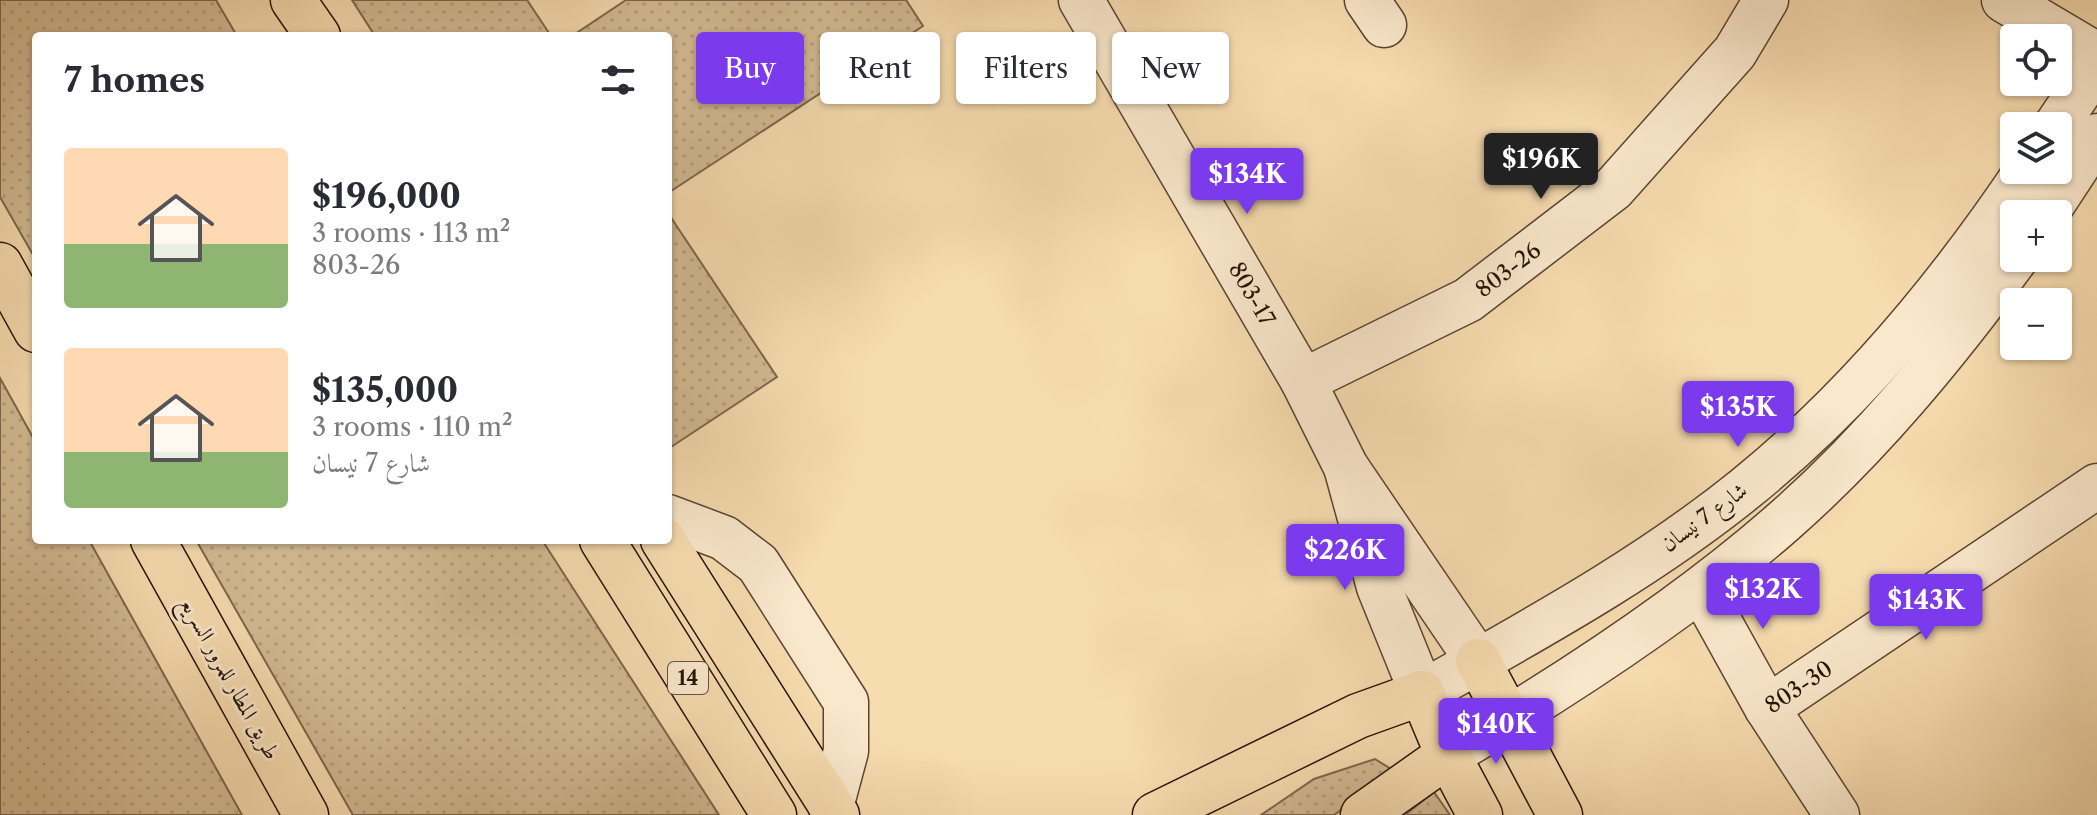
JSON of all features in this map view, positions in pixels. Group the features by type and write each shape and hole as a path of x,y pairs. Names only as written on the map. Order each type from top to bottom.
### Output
{"main road":[{"path":"277,0 296,32"},
{"path":"293,0 315,32"},
{"path":"0,265 32,323"},
{"name":"طريق المطار للمرور السريع","path":"155,544 306,815"},
{"name":"14","path":"605,544 774,815"},
{"path":"666,544 839,812"},
{"path":"1478,661 1560,815"},
{"path":"1155,815 1358,716 1422,693 1448,755 1480,815"},
{"path":"1363,815 1448,755"}],"street":[{"name":"803-17","path":"1081,0 1303,381 1346,467 1478,661"},
{"name":"803-26","path":"1303,381 1468,300 1613,189 1735,52 1766,0"},
{"path":"2004,0 2097,55"},
{"path":"2065,112 2097,65"},
{"path":"2055,200 2097,136"},
{"name":"شارع 7 نيسان","path":"1422,693 1584,601 1746,488 1856,386 1906,331 2016,184"},
{"path":"1448,755 1510,719 1701,589 1783,522 1890,415 2005,272"},
{"name":"803-17","path":"1346,467 1379,587 1422,693"},
{"name":"803-30","path":"1837,815 1767,708 2097,486"},
{"path":"672,518 724,538 758,564 846,702 846,751 839,812"},
{"path":"1701,589 1767,708"}],"shaded area":[{"path":"0,0 216,0 235,32 32,32 32,253 0,197"},
{"path":"352,0 527,0 548,32 372,32"},
{"path":"626,0 906,0 923,26 914,32 820,32 820,93 804,104 804,32 696,32 696,104 804,104 672,190 672,32 578,32"},
{"path":"672,219 777,377 672,446"},
{"path":"0,378 32,436 32,544 91,544 242,815 0,815"},
{"path":"198,544 545,544 719,815 353,815"},
{"path":"1375,759 1391,769 1377,784 1334,815 1261,815 1314,779"},
{"path":"1434,792 1450,815 1405,815"}]}
